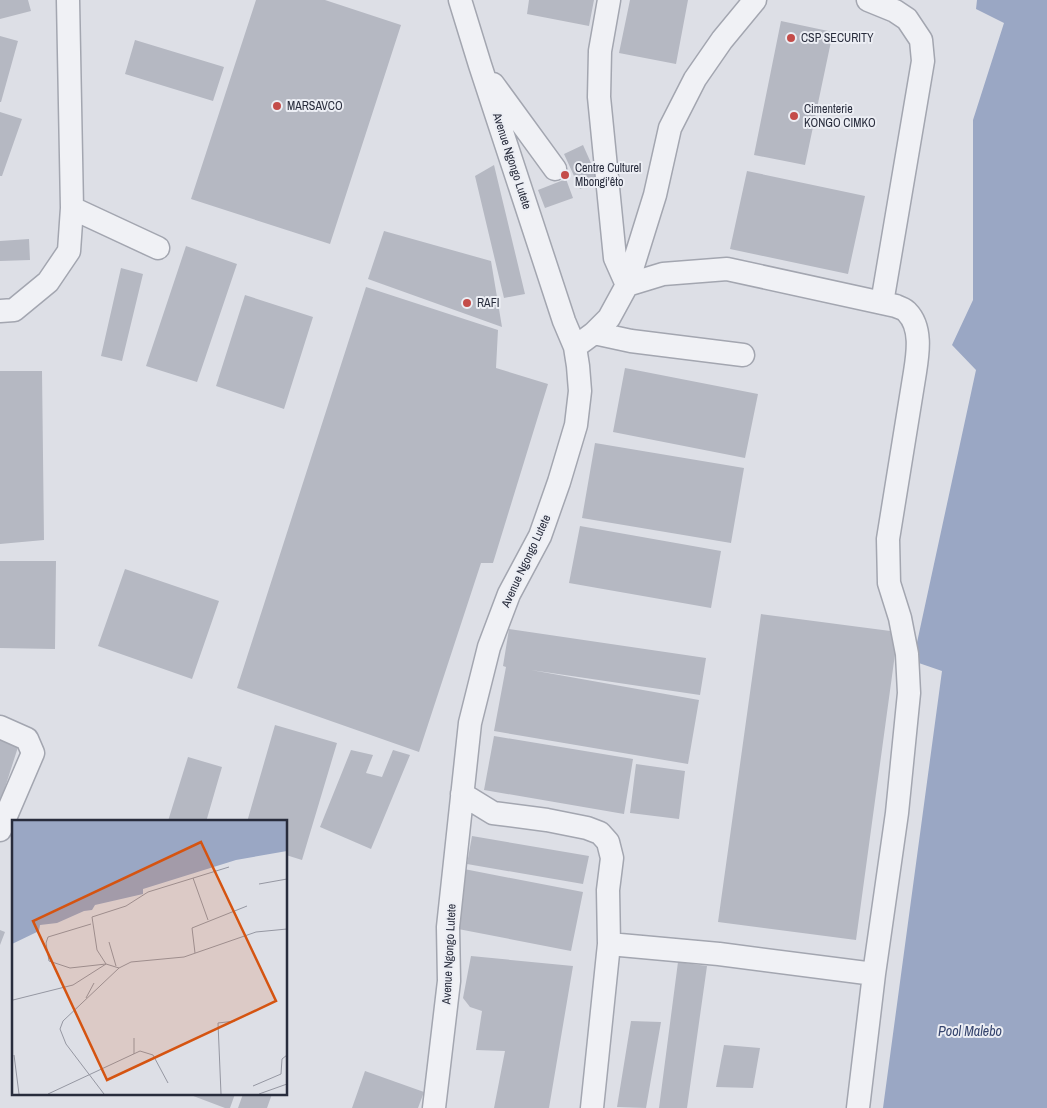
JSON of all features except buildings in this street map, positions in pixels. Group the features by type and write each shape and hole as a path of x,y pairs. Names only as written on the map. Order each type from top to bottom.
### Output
{"street":[{"path":"0,311 14,310 48,282 69,251 72,208 68,0"},
{"name":"Avenue Ngongo Lutete","path":"434,1108 449,982 448,927 470,723 489,647 509,594 540,536 559,482 576,425 580,390 575,347 564,321 460,0"},
{"path":"608,0 600,51 599,97 615,258 627,285"},
{"path":"575,347 594,333 609,318 627,285 655,195 670,128 695,79 722,40 755,0"},
{"path":"868,0 895,11 907,20 921,40 923,61 882,303"},
{"path":"480,65 555,169"},
{"path":"72,208 158,248"},
{"path":"627,285 663,274 728,269 896,306 907,311 915,325 918,347 888,539 889,583 900,618 907,654 909,693 897,813 874,974 858,1108"},
{"path":"594,333 631,341 743,355"},
{"path":"0,727 27,739 33,753 0,830"},
{"path":"462,794 493,813 547,820 586,828 600,834 608,842 612,858 608,890 609,944 592,1108"},
{"path":"609,944 719,954 874,974"}],"water":[{"name":"Pool Malebo","path":"977,0 1047,0 1047,1108 883,1108 942,671 913,661 976,370 952,345 973,300 973,120 1004,23 976,9"}],"place":[{"name":"CSP SECURITY","path":"791,38"},
{"name":"MARSAVCO","path":"277,106"},
{"name":"Cimenterie KONGO CIMKO","path":"794,116"},
{"name":"Centre Culturel Mbongi'êto","path":"565,175"},
{"name":"RAFI","path":"467,303"}]}
